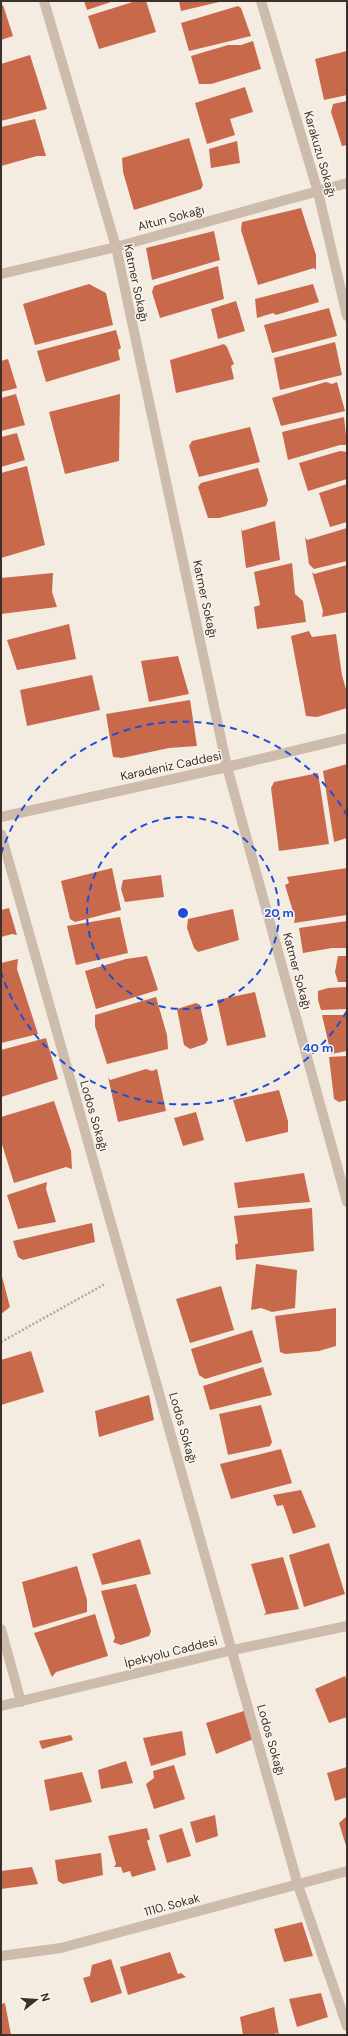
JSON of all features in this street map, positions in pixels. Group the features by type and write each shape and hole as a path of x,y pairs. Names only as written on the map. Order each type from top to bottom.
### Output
{"street":[{"name":"Katmer Sokağı","path":"44,1 116,246 228,767 347,1202"},
{"name":"Karakuzu Sokağı","path":"261,1 318,192 347,316"},
{"name":"Altun Sokağı","path":"1,274 116,246 347,184"},
{"name":"Karadeniz Caddesi","path":"1,817 228,767 347,738"},
{"name":"Lodos Sokağı","path":"1,834 298,1885 347,2026"},
{"name":"İpekyolu Caddesi","path":"1,1706 232,1650 347,1626"},
{"path":"1,1629 21,1702"},
{"name":"1110. Sokak","path":"1,1956 61,1948 347,1871"}],"path":[{"path":"1,1342 125,1273"}],"building":[{"path":"84,1 114,1 87,10"},
{"path":"136,1 146,1 156,32 99,49 88,16"},
{"path":"179,1 219,1 219,2 181,11"},
{"path":"3,5 13,36 1,40 1,6"},
{"path":"238,6 241,8 251,36 189,51 181,23"},
{"path":"253,41 261,69 211,84 199,84 191,56 228,45 241,45"},
{"path":"347,51 347,95 324,100 315,59"},
{"path":"30,55 47,109 1,121 1,64"},
{"path":"245,87 253,112 230,119 235,135 207,144 195,103"},
{"path":"347,101 347,145 342,146 331,112 333,104"},
{"path":"35,119 46,156 37,156 1,166 1,127"},
{"path":"189,138 203,185 201,189 134,210 123,172 122,158"},
{"path":"237,141 240,163 211,168 209,149"},
{"path":"301,208 316,255 316,270 314,268 258,285 241,230 242,222"},
{"path":"214,231 220,260 152,280 146,248"},
{"path":"218,266 224,299 160,318 152,292 154,286"},
{"path":"89,284 106,293 113,325 35,345 23,304"},
{"path":"313,284 319,302 276,315 273,313 257,318 255,299"},
{"path":"236,301 245,331 218,339 211,309"},
{"path":"329,308 337,336 272,353 264,325"},
{"path":"116,330 121,348 118,350 120,360 46,382 37,351"},
{"path":"335,342 342,375 280,390 274,358"},
{"path":"224,344 227,347 234,364 231,366 234,379 176,393 170,360"},
{"path":"8,359 17,388 1,392 1,361"},
{"path":"326,382 332,384 337,382 345,411 281,426 272,398"},
{"path":"16,394 25,425 1,431 1,398"},
{"path":"120,394 119,461 65,474 49,412"},
{"path":"344,417 347,445 340,445 288,460 282,432"},
{"path":"250,427 260,462 199,477 189,446 192,441"},
{"path":"17,433 25,460 1,467 1,437"},
{"path":"340,451 347,452 347,479 308,491 299,463"},
{"path":"27,466 45,545 1,558 1,473"},
{"path":"258,468 268,500 266,506 219,518 208,518 198,487 201,483"},
{"path":"347,484 347,522 330,527 319,493"},
{"path":"275,521 280,560 246,568 241,528 242,531"},
{"path":"347,528 347,561 314,569 309,564 305,537 307,540"},
{"path":"292,563 295,594 303,601 306,622 257,629 254,607 260,605 254,572"},
{"path":"347,565 347,612 322,617 323,611 312,572 314,574"},
{"path":"53,573 52,592 57,607 1,614 1,578"},
{"path":"69,624 76,659 17,670 7,640"},
{"path":"309,631 312,637 336,634 342,675 347,693 347,708 317,717 306,716 291,636"},
{"path":"178,656 189,694 149,702 141,661"},
{"path":"92,675 100,710 27,726 20,690"},
{"path":"190,700 197,746 169,748 122,758 113,757 106,714"},
{"path":"347,764 347,838 334,842 323,771"},
{"path":"318,773 329,844 279,851 271,788 274,782"},
{"path":"112,868 121,910 75,922 70,919 61,881"},
{"path":"347,868 347,915 294,923 295,918 285,885 289,883 287,877"},
{"path":"161,875 164,897 125,902 121,889 123,880"},
{"path":"9,908 17,935 12,934 1,937 1,910"},
{"path":"233,909 239,940 198,952 194,948 187,928 188,919"},
{"path":"120,917 128,953 76,965 67,926"},
{"path":"347,921 347,948 332,948 303,953 299,928"},
{"path":"147,956 158,990 96,1009 85,971 126,959"},
{"path":"338,956 347,956 347,982 338,982 335,972"},
{"path":"18,959 17,969 38,1034 1,1043 1,963"},
{"path":"347,987 347,1009 321,1010 318,1000 318,991 328,988"},
{"path":"255,992 266,1037 227,1046 217,1000"},
{"path":"156,997 167,1035 168,1049 107,1064 95,1026 95,1015"},
{"path":"196,1003 200,1005 208,1040 205,1044 190,1049 184,1045 177,1009"},
{"path":"322,1015 347,1015 347,1051 331,1054"},
{"path":"46,1038 58,1079 1,1097 1,1050"},
{"path":"347,1056 347,1100 339,1102 334,1099 329,1057"},
{"path":"146,1069 152,1071 157,1069 166,1111 118,1122 108,1077 110,1080"},
{"path":"279,1090 288,1121 288,1132 246,1142 233,1100"},
{"path":"54,1101 71,1151 72,1169 66,1167 14,1183 1,1141 1,1117"},
{"path":"196,1112 204,1140 183,1146 174,1118"},
{"path":"304,1173 310,1202 238,1208 234,1183"},
{"path":"47,1182 46,1189 56,1222 18,1229 7,1195"},
{"path":"312,1208 314,1251 236,1260 235,1245 238,1243 234,1216"},
{"path":"92,1223 95,1242 23,1260 18,1257 13,1241"},
{"path":"256,1264 297,1270 295,1308 272,1312 261,1308 251,1310"},
{"path":"1,1273 10,1307 1,1314"},
{"path":"221,1286 234,1330 190,1343 176,1299"},
{"path":"336,1308 336,1346 319,1351 285,1354 280,1352 275,1316"},
{"path":"252,1330 262,1362 205,1379 199,1375 191,1349"},
{"path":"31,1351 44,1392 1,1405 1,1360"},
{"path":"263,1367 272,1395 210,1410 203,1386"},
{"path":"149,1395 154,1420 99,1437 95,1411"},
{"path":"261,1405 272,1442 270,1446 228,1455 219,1414"},
{"path":"281,1449 292,1483 231,1499 220,1464"},
{"path":"301,1490 316,1527 293,1534 283,1505 277,1506 273,1495"},
{"path":"140,1539 151,1574 102,1585 92,1554"},
{"path":"329,1543 345,1594 304,1607 289,1555"},
{"path":"283,1557 299,1609 263,1615 266,1613 251,1564"},
{"path":"77,1566 87,1600 87,1612 33,1628 22,1582"},
{"path":"136,1584 151,1631 149,1636 121,1645 113,1642 115,1638 101,1591"},
{"path":"95,1614 108,1656 56,1672 52,1677 34,1633"},
{"path":"345,1676 347,1682 347,1717 329,1723 315,1689"},
{"path":"244,1711 256,1738 216,1754 206,1723"},
{"path":"182,1731 186,1755 151,1766 143,1738"},
{"path":"71,1735 73,1740 42,1749 39,1741"},
{"path":"126,1761 133,1783 101,1789 98,1770"},
{"path":"174,1765 185,1799 154,1809 146,1784 154,1778 153,1771"},
{"path":"347,1767 347,1797 335,1801 327,1773"},
{"path":"82,1772 92,1802 50,1811 44,1780"},
{"path":"215,1815 218,1836 196,1843 190,1822"},
{"path":"347,1816 347,1849 339,1823"},
{"path":"147,1828 150,1839 147,1841 156,1870 132,1877 130,1871 123,1873 121,1867 114,1867 116,1864 108,1836"},
{"path":"182,1828 191,1856 167,1863 159,1835"},
{"path":"101,1853 103,1875 63,1884 58,1881 55,1860"},
{"path":"32,1867 38,1884 1,1889 1,1871"},
{"path":"302,1922 313,1956 284,1962 274,1929"},
{"path":"170,1952 178,1974 181,1973 186,1977 128,1995 120,1967"},
{"path":"111,1959 122,1993 91,2003 83,1978 90,1976 92,1965"},
{"path":"321,1993 328,2017 297,2027 289,1999"},
{"path":"5,2003 11,2035 1,2035 1,2004"},
{"path":"274,2007 279,2035 277,2033 271,2035 243,2035 240,2017"}]}
